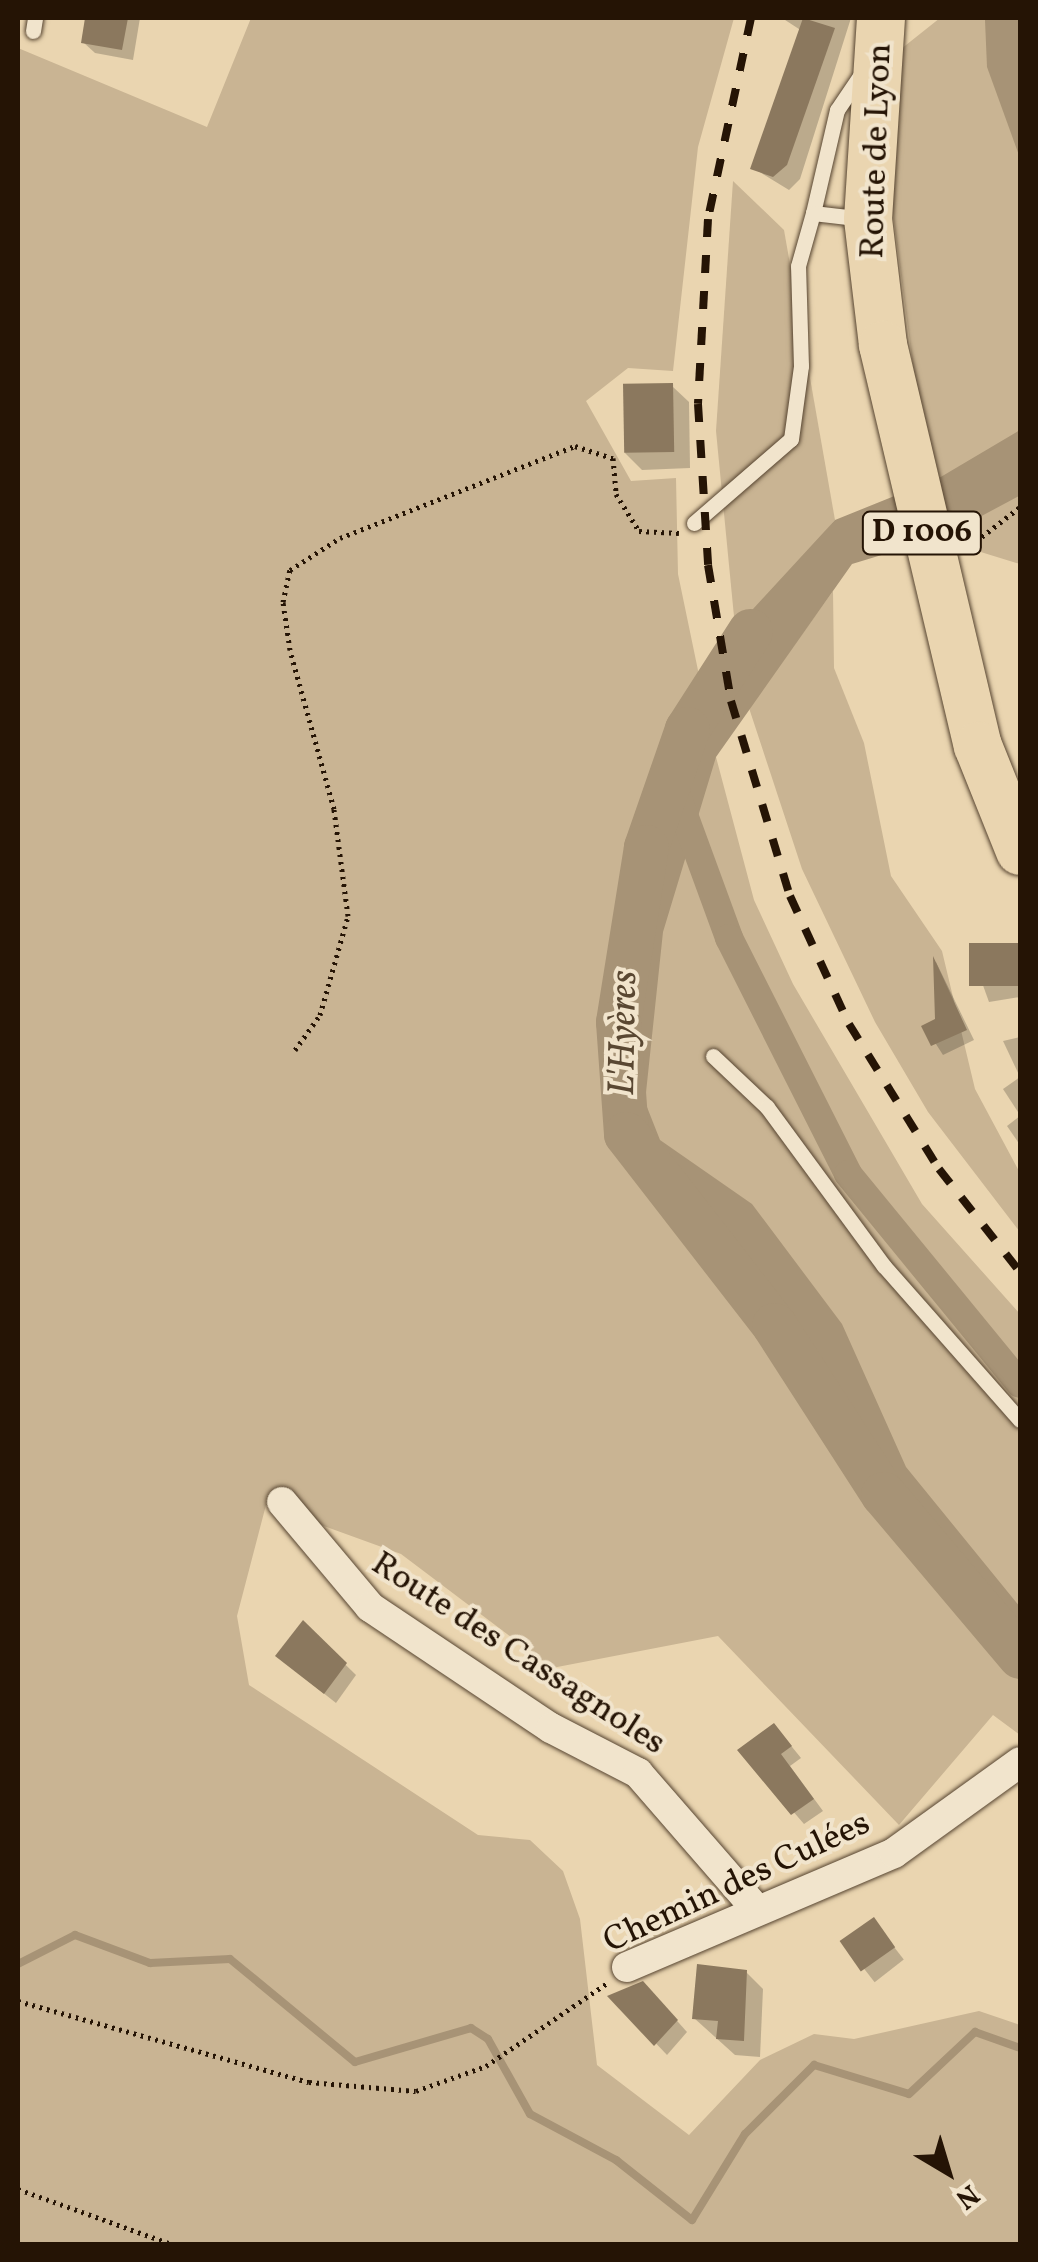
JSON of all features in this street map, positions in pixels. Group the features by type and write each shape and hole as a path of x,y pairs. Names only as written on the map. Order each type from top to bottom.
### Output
{"main road":[{"name":"Route de Lyon","path":"880,34 868,219 883,345 972,719 1020,851"}],"street":[{"name":"Route des Cassagnoles","path":"282,1502 370,1608 550,1728 638,1773 757,1910"},
{"name":"Chemin des Culées","path":"627,1968 894,1853 1020,1762"}],"lane":[{"path":"694,523 791,439 801,366 798,266 836,110 880,34"},
{"path":"813,213 868,219"},
{"path":"713,1056 767,1107 884,1266 1020,1420"}],"path":[{"path":"295,1050 320,1015 348,916 334,809 290,650 282,602 290,570 340,538 575,446 613,458 616,494 639,531 672,538 694,523"},
{"path":"971,560 969,541 1020,506"},
{"name":"Chemin des Culées","path":"18,2000 309,2082 416,2091 486,2066 627,1968"},
{"path":"18,2189 172,2244"}],"shaded area":[{"path":"251,18 734,18 698,147 673,371 628,368 586,401 631,481 676,478 678,574 716,757 754,900 793,984 922,1204 1020,1314 1020,1735 993,1715 899,1825 718,1636 552,1668 401,1554 266,1505 237,1616 249,1685 478,1835 530,1840 563,1871 580,1919 597,2065 689,2135 760,2060 814,2034 854,2039 979,2011 1020,2025 1020,2244 18,2244 18,48 207,127"},
{"path":"940,18 1020,18 1020,564 971,549 976,519 939,478 919,412 887,168 896,53"},
{"path":"733,181 784,230 835,520 736,637 716,431"},
{"path":"833,591 834,668 864,743 891,876 942,951 975,1089 1020,1173 1020,1232 928,1112 875,1022 802,869 749,708"}],"water":[{"path":"1020,18 1020,158 987,67 985,20"},
{"path":"1020,430 1019,496 944,536 852,564 716,757 663,932 645,1102 660,1140 752,1204 842,1324 906,1467 1020,1607 1020,1656 883,1494 774,1325 640,1159 618,1099 623,968 646,847 687,729 753,609 835,520 939,478"}],"building":[{"path":"85,18 128,18 122,50 81,43"},
{"path":"803,18 835,28 787,165 773,177 750,169"},
{"path":"673,383 674,452 624,453 623,384"},
{"path":"969,943 1020,943 1020,986 969,986"},
{"path":"933,956 967,1030 931,1046 921,1026 935,1019"},
{"path":"303,1620 347,1663 324,1694 275,1656"},
{"path":"774,1723 792,1746 781,1754 814,1799 791,1815 737,1750"},
{"path":"874,1917 895,1947 861,1971 840,1941"},
{"path":"697,1964 747,1970 744,2041 716,2039 718,2021 692,2019"},
{"path":"643,1981 678,2020 654,2046 607,1996"}],"waterway":[{"name":"L'Hyères","path":"750,631 687,729 646,847 618,1022 626,1134 774,1325 883,1494 1020,1656"},
{"path":"668,771 729,938 848,1174 1020,1384"},
{"path":"18,1964 75,1935 150,1963 230,1959 355,2062 471,2028 488,2039 530,2114 616,2160 692,2220 745,2134 814,2065 909,2094 975,2032 1020,2048"}],"railway":[{"path":"751,18 708,219 698,404 708,565 731,701 790,896 849,1024 939,1169 1020,1272"}]}
